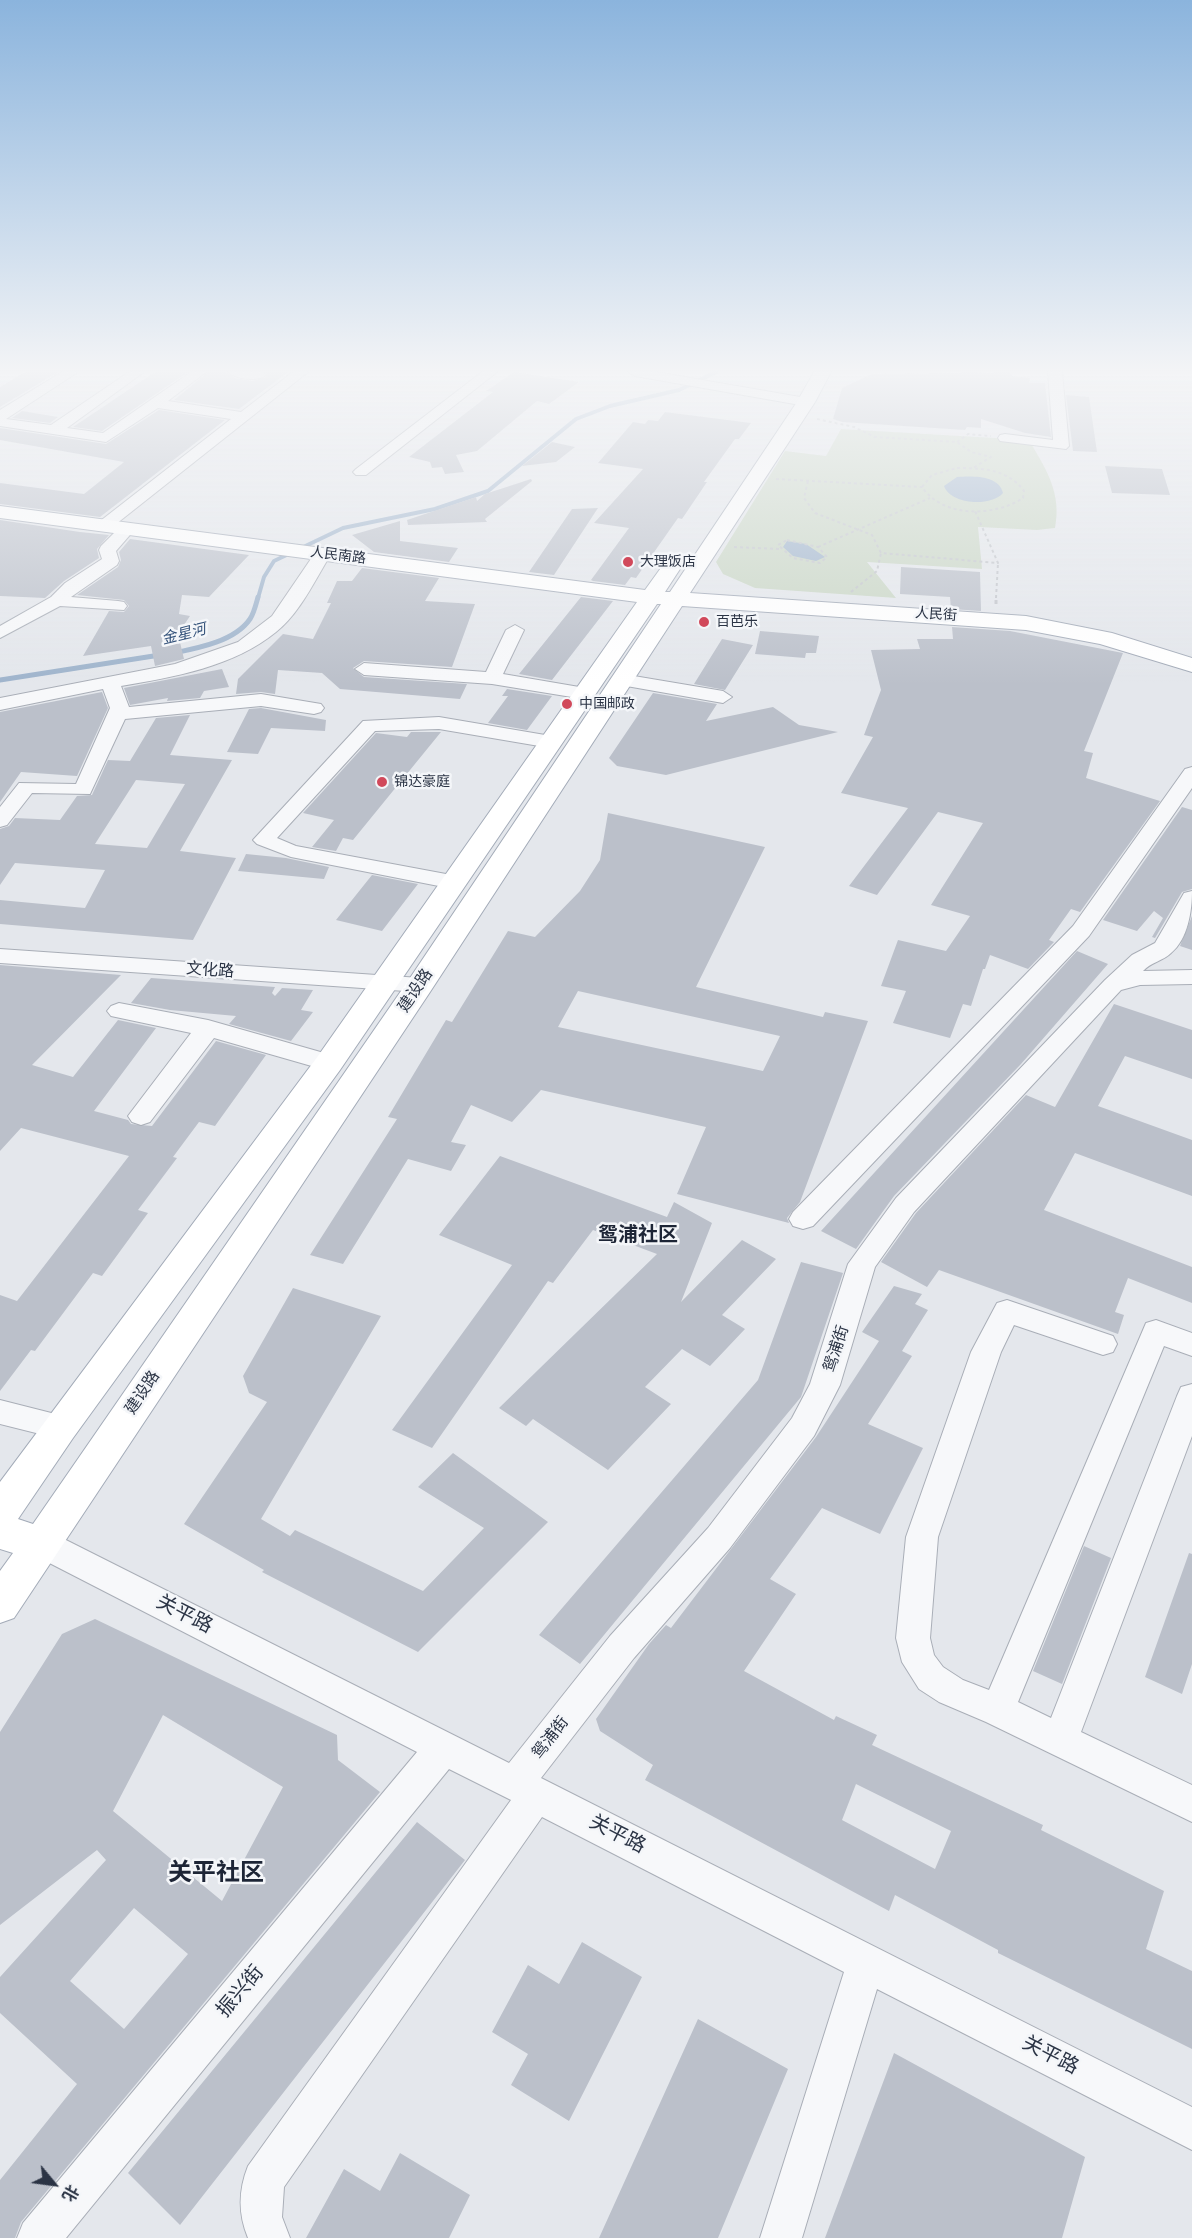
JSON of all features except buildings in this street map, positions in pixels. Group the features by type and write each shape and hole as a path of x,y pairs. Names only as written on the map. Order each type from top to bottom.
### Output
{"main road":[{"name":"建设路","path":"0,1605 420,985 622,680 663,598 748,476"},
{"name":"建设路","path":"0,1513 60,1427 329,1063 626,632 663,598 710,547 756,478"},
{"name":"人民南路","path":"0,512 663,598"},
{"path":"710,547 705,567 707,575 716,584 731,590 885,600 1017,622"},
{"path":"414,566 418,574 434,581 613,603 628,614 626,632"},
{"name":"人民街","path":"663,598 1017,622 1096,636 1192,665"},
{"path":"0,1532 41,1543"}],"street":[{"path":"105,525 167,476"},
{"path":"0,633 57,601 71,587 111,561 107,550 128,528"},
{"path":"0,705 46,693 189,666 224,655 251,642 285,612 305,551"},
{"path":"57,601 118,606"},
{"path":"492,678 515,630"},
{"path":"364,669 492,678 584,693"},
{"path":"622,680 723,697"},
{"path":"0,821 26,787 83,790 120,708 110,681"},
{"path":"0,689 46,693"},
{"path":"117,714 261,700 314,708"},
{"path":"454,882 291,852 264,840 370,726 439,723 551,742"},
{"path":"803,1219 1080,931 1192,773"},
{"name":"鸳浦街","path":"269,2238 261,2217 263,2181 622,1647 719,1538 803,1427 825,1385 862,1264 905,1206 1113,985 1140,960 1164,948 1192,898"},
{"name":"文化路","path":"0,956 420,985"},
{"path":"1113,985 1140,978 1192,977"},
{"path":"119,1011 207,1028 329,1063"},
{"path":"141,1116 207,1028"},
{"path":"1103,1344 1006,1311 986,1352 922,1537 913,1638 919,1662 931,1678 951,1691 998,1710 1192,1804"},
{"path":"998,1710 1156,1331 1192,1345"},
{"path":"1060,1740 1192,1396"},
{"path":"0,1412 60,1427"},
{"name":"关平路","path":"41,1543 1192,2129"},
{"name":"振兴街","path":"38,2238 444,1747"},
{"path":"781,2238 866,1963"}],"path":[{"path":"922,487 925,480 930,476"},
{"path":"922,487 930,498 947,506 975,511 1006,508 1023,498 1024,491 1020,485 1008,476"},
{"path":"756,478 922,487"},
{"path":"808,481 804,498 815,513 859,528 872,536 881,553 881,564 874,575 851,592"},
{"path":"818,547 827,557 820,563 793,558 778,545 787,540 818,547 848,536 859,528 930,498"},
{"path":"975,511 998,562 995,605"},
{"path":"710,547 781,549"},
{"path":"881,553 998,562"}],"green space":[{"path":"769,476 1049,476 1054,492 1057,515 1055,528 1037,530 978,527 982,569 867,562 896,598 755,588 723,574 716,562"}],"water":[{"path":"957,477 991,480 1000,487 1003,493 981,502 954,497 944,486"},
{"path":"787,541 806,544 825,557 816,561 793,556 783,547"}],"waterway":[{"name":"金星河","path":"258,598 264,577 274,561 343,528 435,509 488,491 506,476"},
{"name":"金星河","path":"174,653 216,642 235,633 250,619 258,597"},
{"name":"金星河","path":"0,680 160,655"}],"place":[{"name":"大理饭店","path":"628,562"},
{"name":"百芭乐","path":"704,622"},
{"name":"中国邮政","path":"567,704"},
{"name":"锦达豪庭","path":"382,782"}],"district":[{"name":"鸳浦社区","path":"638,1236"},
{"name":"关平社区","path":"216,1874"}]}
